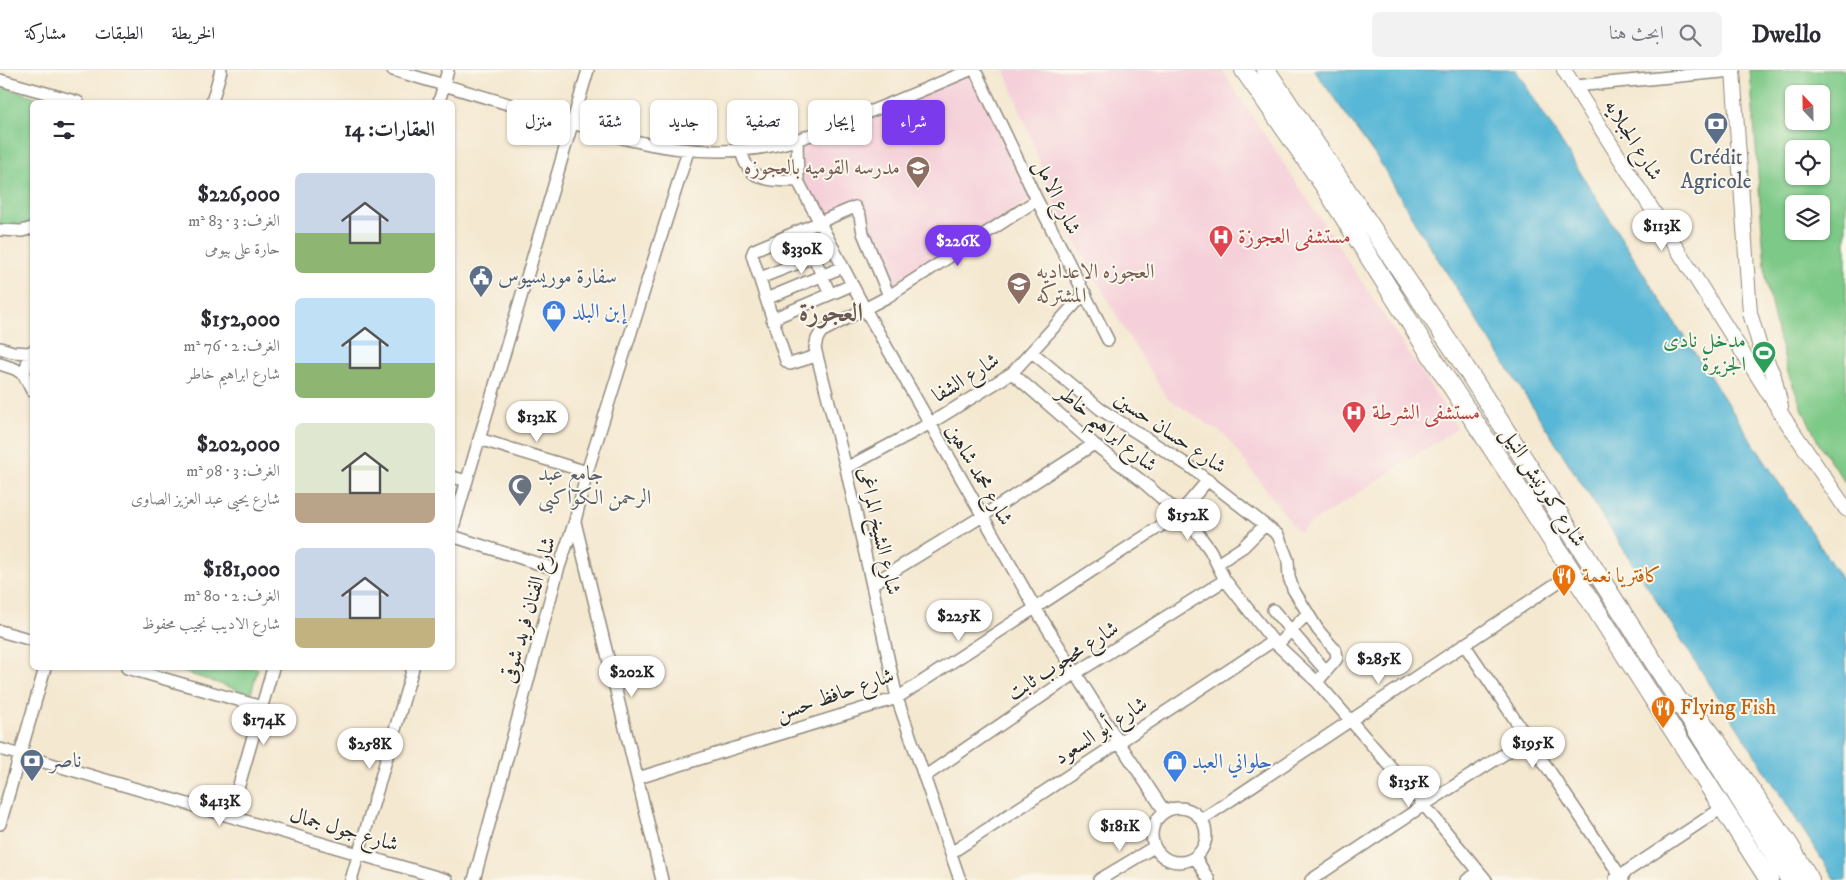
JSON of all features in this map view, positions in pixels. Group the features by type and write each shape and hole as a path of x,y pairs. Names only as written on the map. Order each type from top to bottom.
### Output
{"highway":[{"path":"1680,703 1700,722 1716,742 1788,845 1810,880"}],"main road":[{"name":"شارع كورنيش النيل","path":"1244,70 1323,184 1423,343 1769,880"},
{"name":"شارع كورنيش النيل","path":"1266,70 1437,323 1680,703 1790,880"},
{"path":"1423,343 1432,335 1437,323"},
{"path":"1435,361 1446,356 1458,356"}],"street":[{"path":"213,100 221,70"},
{"path":"393,70 649,145 688,151 741,150 768,145"},
{"path":"440,100 448,70"},
{"path":"455,512 457,500 467,481 588,70"},
{"path":"798,139 970,70"},
{"name":"شارع الامل","path":"975,70 1037,200 1108,340"},
{"name":"شارع الجبلايه","path":"1564,70 1784,418 1846,509"},
{"path":"1575,86 1733,70 1750,313 1760,347 1774,376 1784,418"},
{"path":"0,80 71,100"},
{"name":"شارع محمد شاهين","path":"796,145 798,181 865,309 981,517 1035,608 1118,742 1166,812"},
{"path":"741,150 743,160 756,176 766,180 798,181"},
{"name":"شارع الفنان فريد شوقى","path":"474,880 558,570 575,522 587,472 688,151"},
{"path":"865,309 889,296 1037,200"},
{"path":"816,356 790,364 787,363 752,255 756,248 855,207 858,210 862,233 889,296"},
{"path":"0,230 22,231 30,229"},
{"path":"760,278 834,248"},
{"path":"814,256 830,294"},
{"path":"792,265 800,285"},
{"path":"766,299 843,267"},
{"path":"772,318 852,285"},
{"path":"782,292 790,311"},
{"name":"شارع الشفا","path":"846,468 929,424 1012,373 1084,293"},
{"name":"شارع الشيخ المراغى","path":"865,309 821,332 815,348 816,356 846,468 897,698 960,880"},
{"path":"0,348 14,352 30,352"},
{"name":"شارع حسان حسين","path":"1032,352 1100,409 1190,466 1278,536 1283,544 1288,560 1291,584 1318,630 1336,651 1337,658 1326,671"},
{"path":"24,375 30,355"},
{"path":"0,364 15,369 24,375 30,387"},
{"name":"شارع ابراهيم خاطر","path":"1012,373 1094,444 1143,482 1201,536 1225,580 1275,643 1317,682 1424,805 1482,876"},
{"path":"479,439 587,472"},
{"path":"872,584 1094,444"},
{"path":"455,478 467,481"},
{"name":"شارع حافظ حسن","path":"638,778 897,698 1179,514 1208,480"},
{"path":"575,522 662,880"},
{"path":"1217,564 1243,547 1265,525"},
{"path":"455,537 558,570"},
{"path":"1201,820 1572,572"},
{"name":"شارع محجوب ثابت","path":"924,776 1076,673 1225,580"},
{"path":"1273,610 1326,671 1317,682"},
{"name":"شارع أبو السعود","path":"951,853 1118,742 1275,643 1292,630 1308,613"},
{"path":"0,631 30,639"},
{"path":"1464,644 1619,879 1722,808"},
{"path":"0,824 44,670"},
{"path":"144,670 162,672 262,707"},
{"path":"230,816 272,670"},
{"path":"351,880 412,670"},
{"path":"1311,880 1528,739"},
{"name":"شارع جول جمال","path":"0,748 447,880"},
{"path":"1181,809 1189,810 1201,820 1205,828 1204,844 1201,851 1195,857 1177,862 1168,860 1160,855 1154,847 1152,831 1155,824 1166,812 1181,809"},
{"path":"1099,880 1154,847"},
{"path":"1195,857 1209,880"},
{"path":"1467,880 1482,876"}],"shaded area":[{"path":"1005,70 1222,70 1458,428 1298,532 1225,435 1167,398 1123,327 1059,213"},
{"name":"مدرسه القوميه بالعجوزه","path":"972,72 1032,198 890,292 858,204 822,219 803,180 801,142 808,139 808,145 872,145 872,113 882,109 882,145 945,145 945,100 904,100"}],"green space":[{"path":"1750,70 1846,70 1846,484 1819,444 1802,408 1788,373 1766,280"},
{"path":"0,86 45,100 30,100 30,221 16,229 0,225"},
{"path":"177,670 257,670 251,694"}],"water":[{"path":"1314,70 1516,70 1657,295 1846,586 1846,880 1835,880 1420,231 1380,162"}],"place":[{"name":"Crédit Agricole","path":"1716,145"},
{"name":"مدرسه القوميه بالعجوزه","path":"918,189"},
{"name":"مستشفى العجوزة","path":"1221,258"},
{"name":"سفارة موريسيوس","path":"481,298"},
{"name":"العجوزه الاعداديه المشتركه","path":"1019,305"},
{"name":"إبن البلد","path":"554,333"},
{"name":"مدخل نادى الجزيرة","path":"1764,374"},
{"name":"مستشفى الشرطة","path":"1354,434"},
{"name":"جامع عبد الرحمن الكواكبى","path":"520,507"},
{"name":"كافتريا نعمة","path":"1564,597"},
{"name":"Flying Fish","path":"1663,729"},
{"name":"ناصر","path":"32,782"},
{"name":"حلواني العبد","path":"1175,783"}],"district":[{"name":"العجوزة","path":"831,313"}]}
